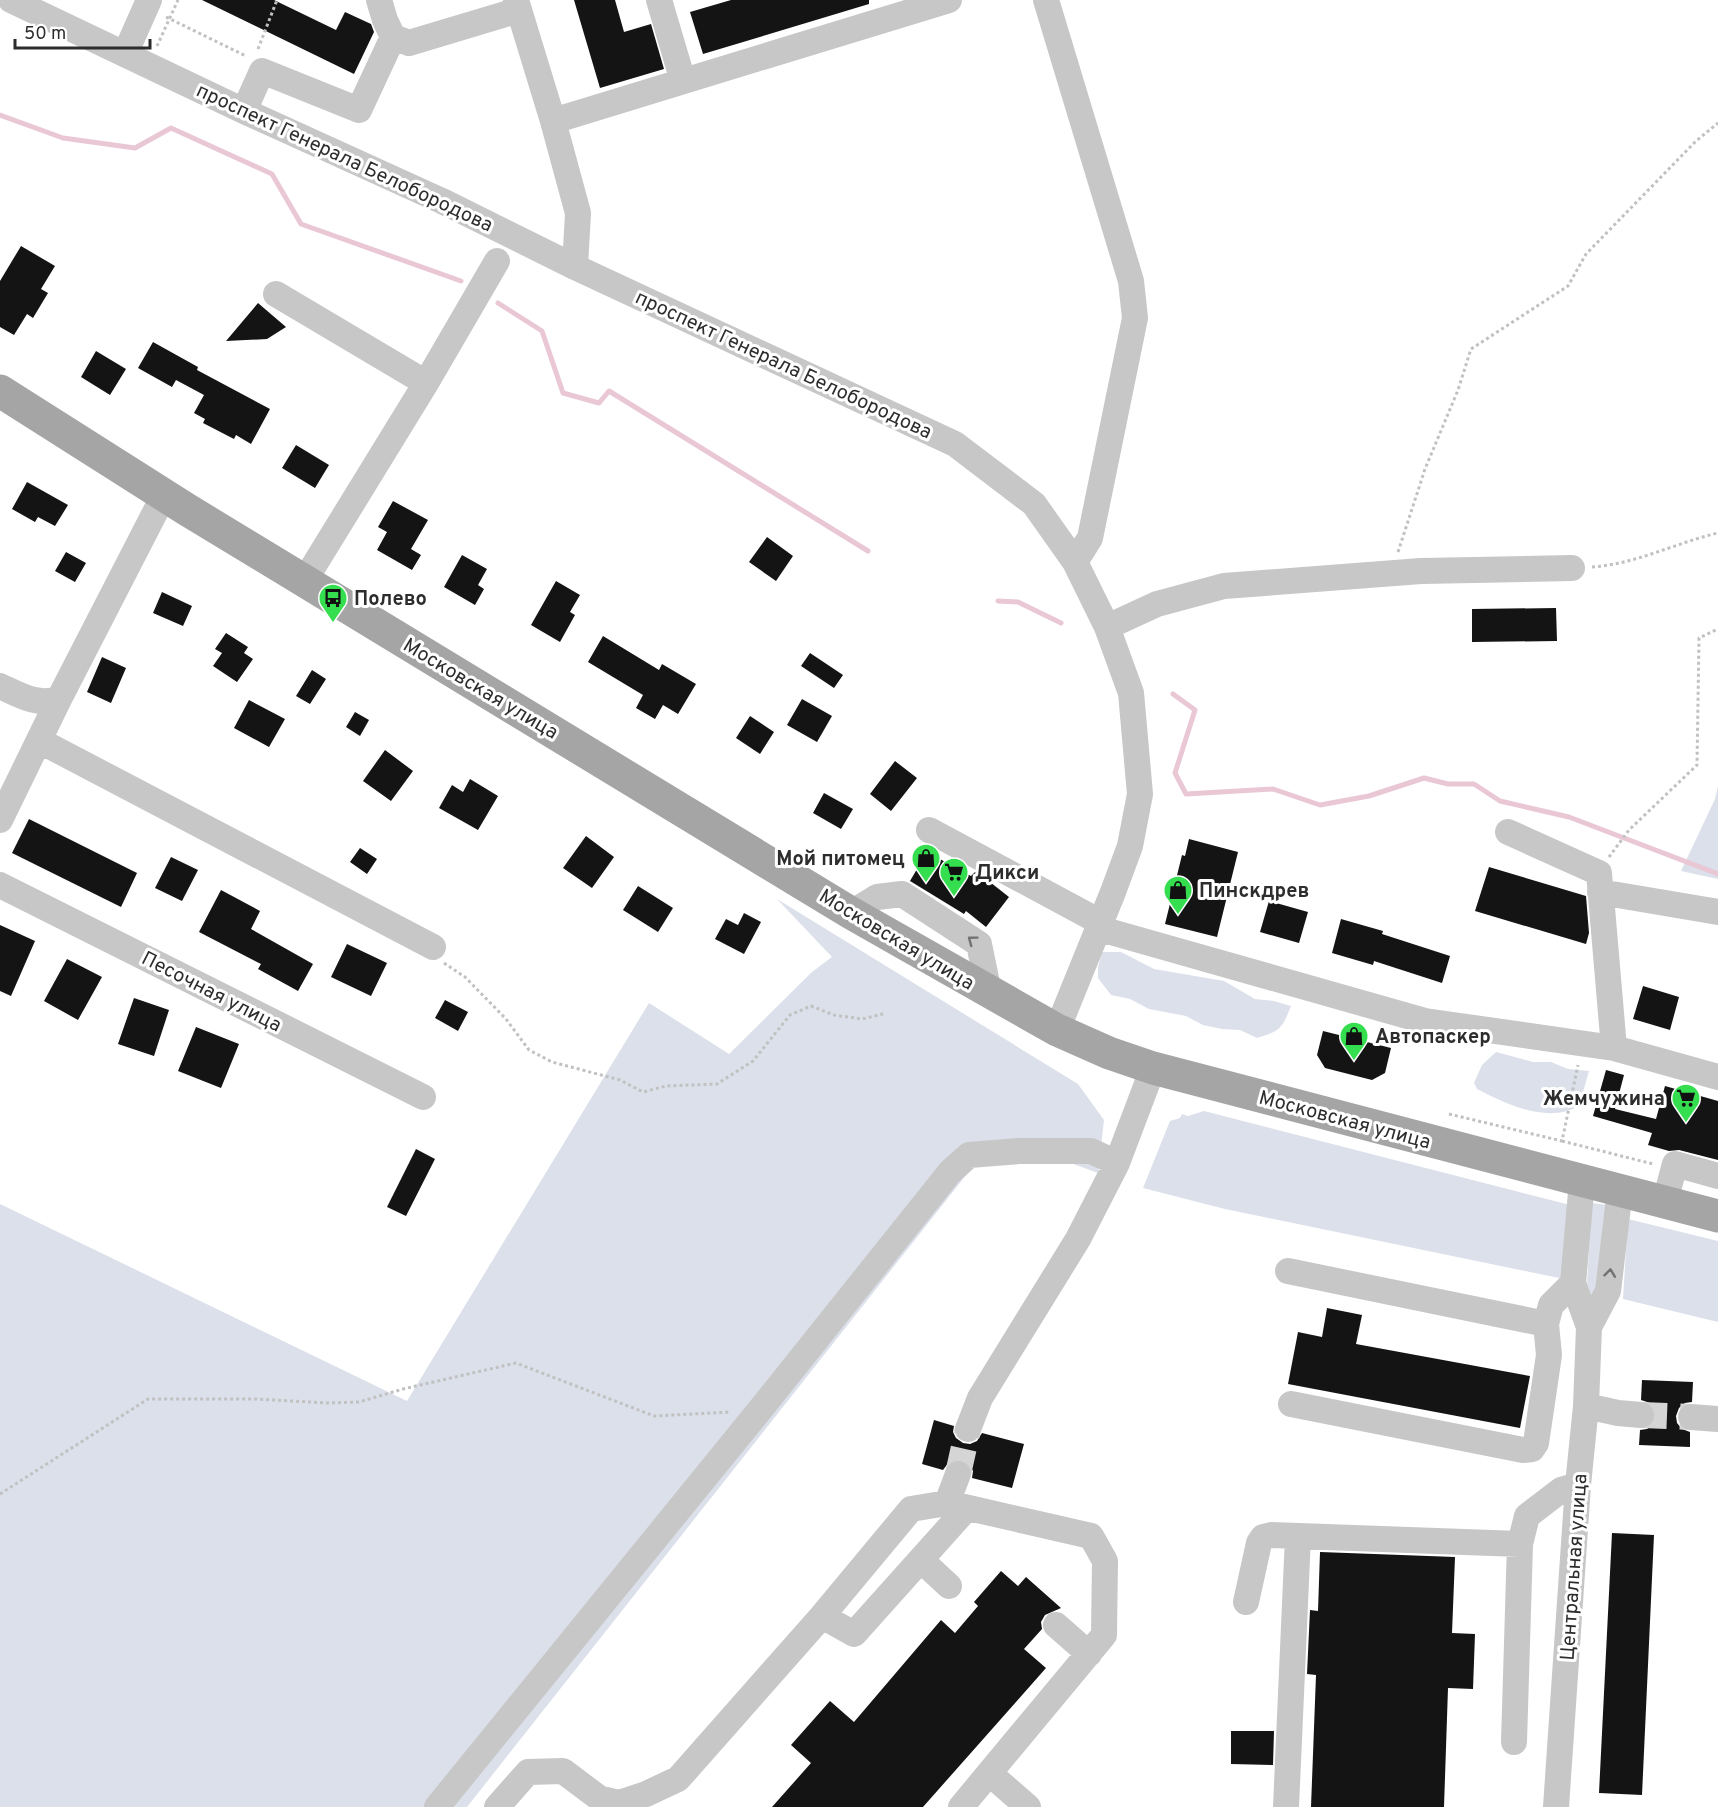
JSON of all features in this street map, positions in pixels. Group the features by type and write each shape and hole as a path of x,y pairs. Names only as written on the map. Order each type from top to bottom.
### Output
{"main road":[{"name":"Московская улица","path":"0,391 164,495 851,913 1057,1030 1109,1053 1153,1068 1718,1216"}],"street":[{"name":"проспект Генерала Белобородова","path":"11,0 955,444 1034,504 1075,561 1107,627 1131,693 1140,794 1130,846 1057,1030"},
{"path":"379,0 393,37 409,43 517,5 554,120 578,213 575,267"},
{"path":"659,0 683,81"},
{"path":"1046,0 1131,280 1135,318 1090,538 1075,561"},
{"path":"554,120 934,2"},
{"path":"125,54 148,4"},
{"path":"244,111 258,65 359,110 393,37"},
{"path":"305,580 426,383 497,261"},
{"path":"276,294 426,383"},
{"path":"0,820 59,699 164,495"},
{"path":"1107,627 1157,604 1224,586 1390,574 1572,568"},
{"path":"0,686 35,701 47,703 59,699"},
{"path":"40,741 433,947"},
{"path":"929,830 1099,925 1425,1021 1614,1048 1718,1077"},
{"path":"1508,832 1599,873 1614,1048"},
{"name":"Песочная улица","path":"0,885 423,1097"},
{"path":"1600,892 1718,912"},
{"path":"968,1430 980,1398 1078,1239 1117,1163 1153,1068"},
{"path":"437,1807 950,1172 969,1155 1020,1151 1091,1151 1117,1163"},
{"path":"1665,1201 1675,1164 1718,1176"},
{"path":"1582,1181 1574,1283 1589,1327"},
{"path":"1589,1327 1608,1291 1620,1190"},
{"path":"1287,1271 1546,1324"},
{"path":"1291,1404 1523,1450 1532,1449 1536,1443 1549,1355 1546,1324 1551,1305 1574,1283"},
{"name":"Центральная улица","path":"1556,1807 1578,1485 1586,1406 1589,1327"},
{"path":"1586,1406 1641,1415"},
{"path":"1691,1417 1718,1419"},
{"path":"822,1616 854,1634 921,1560 956,1506 958,1474"},
{"path":"1514,1742 1520,1544 1527,1516 1561,1491 1578,1485"},
{"path":"497,1807 528,1772 563,1772 598,1798 619,1803 646,1794 678,1779 822,1616 911,1509 956,1506 1091,1536 1105,1562 1104,1635 962,1807"},
{"path":"1246,1602 1259,1544 1263,1538 1271,1535 1520,1544"},
{"path":"1286,1807 1298,1536"},
{"path":"921,1560 949,1586"},
{"path":"1056,1625 1089,1654"},
{"path":"989,1773 1028,1807"}],"path":[{"path":"157,46 178,0"},
{"path":"148,4 258,65 277,0"},
{"path":"1390,574 1425,469 1458,390 1471,349 1568,286 1586,254 1696,141 1718,123"},
{"path":"1572,568 1613,566 1696,538 1718,533"},
{"path":"1617,843 1697,765 1698,638 1718,629"},
{"path":"433,947 443,963 465,977 506,1019 529,1050 552,1062 620,1080 643,1092 666,1086 717,1084 753,1061 790,1016 811,1006 834,1015 862,1019 883,1014"},
{"path":"1562,1141 1580,1043"},
{"path":"1449,1114 1674,1169"},
{"path":"0,1494 148,1399 359,1402 403,1389 516,1363 654,1416 759,1411"}],"shaded area":[{"path":"1718,786 1718,879 1681,871 1715,799"},
{"path":"777,899 1078,1084 1104,1120 1098,1173 1065,1161 974,1165 467,1807 0,1807 0,1204 407,1401 649,1003 729,1054 812,972 832,957"},
{"path":"1102,952 1121,952 1154,969 1224,981 1255,999 1291,1006 1279,1028 1257,1038 1240,1030 1203,1025 1186,1016 1149,1009 1130,999 1111,995 1098,978"},
{"path":"1496,1052 1533,1062 1551,1062 1568,1069 1589,1071 1579,1106 1554,1113 1527,1110 1477,1089 1474,1083 1482,1065"},
{"path":"1204,1111 1570,1205 1564,1279 1225,1209 1143,1188 1170,1121 1180,1118 1182,1114 1188,1116"},
{"path":"1592,1203 1608,1205 1602,1287 1592,1298 1587,1283"},
{"path":"1628,1219 1718,1241 1718,1322 1623,1299"}],"building":[{"path":"202,0 274,0 336,30 345,12 371,24 374,32 354,74"},
{"path":"574,0 615,0 624,32 651,24 664,69 600,88"},
{"path":"731,0 869,0 869,4 703,54 690,12"},
{"path":"21,246 55,266 41,289 48,293 33,318 27,314 14,335 0,327 0,281"},
{"path":"258,303 286,327 267,339 226,341"},
{"path":"153,342 198,367 197,370 270,409 251,444 236,435 234,439 203,423 205,419 194,413 204,395 176,380 172,387 138,368"},
{"path":"96,351 126,369 110,395 81,377"},
{"path":"296,445 329,465 315,488 282,468"},
{"path":"27,482 68,505 55,526 38,517 35,522 12,509"},
{"path":"393,501 428,520 411,549 421,555 412,570 377,550 387,532 378,527"},
{"path":"767,537 793,556 776,581 749,562"},
{"path":"66,552 86,563 75,582 55,571"},
{"path":"462,555 487,569 478,585 484,589 475,605 444,587"},
{"path":"556,581 580,595 570,612 575,615 560,642 531,625"},
{"path":"162,592 192,606 183,626 153,613"},
{"path":"1556,608 1557,641 1472,642 1472,609"},
{"path":"226,633 248,647 244,653 253,659 237,682 213,666 222,653 215,649"},
{"path":"603,636 659,670 662,664 696,684 678,714 663,705 655,719 636,708 643,695 588,662"},
{"path":"810,653 843,675 834,688 801,666"},
{"path":"102,657 126,668 111,703 87,692"},
{"path":"312,670 326,679 310,704 296,696"},
{"path":"802,699 832,716 817,742 787,725"},
{"path":"249,700 285,719 269,747 234,728"},
{"path":"355,712 369,720 360,736 346,727"},
{"path":"750,716 774,732 760,754 736,738"},
{"path":"385,750 413,771 391,801 363,781"},
{"path":"895,761 917,778 891,811 870,794"},
{"path":"470,779 498,796 478,830 439,808 452,785 463,792"},
{"path":"824,793 853,809 841,829 813,813"},
{"path":"29,819 137,873 121,907 12,853"},
{"path":"586,836 614,857 592,888 563,868"},
{"path":"1189,839 1238,852 1217,937 1165,924 1182,855 1185,856"},
{"path":"360,848 377,859 367,874 350,862"},
{"path":"927,852 971,876 975,872 981,875 1009,897 986,927 966,911 964,914 910,881"},
{"path":"171,857 198,870 182,901 155,888"},
{"path":"1489,867 1586,896 1589,933 1586,944 1475,911"},
{"path":"638,886 673,908 658,932 623,910"},
{"path":"221,890 260,911 251,929 313,964 298,991 258,969 261,964 199,932"},
{"path":"1269,901 1308,912 1299,943 1260,932"},
{"path":"744,913 761,922 744,954 715,939 726,919 738,925"},
{"path":"1341,919 1383,931 1382,934 1450,956 1442,983 1374,961 1373,965 1332,953"},
{"path":"0,925 35,941 11,996 0,991"},
{"path":"347,944 387,963 371,996 331,977"},
{"path":"67,959 102,977 78,1020 44,1001"},
{"path":"1643,986 1679,997 1670,1030 1633,1019"},
{"path":"134,998 169,1010 154,1056 118,1044"},
{"path":"445,1000 468,1012 458,1031 435,1018"},
{"path":"196,1027 239,1044 221,1088 178,1071"},
{"name":"Автопаскер","path":"1323,1031 1391,1048 1385,1073 1372,1080 1325,1068 1317,1055"},
{"name":"Жемчужина","path":"1606,1070 1624,1075 1615,1109 1656,1119 1665,1086 1718,1101 1718,1160 1648,1145 1652,1133 1593,1116"},
{"path":"416,1149 435,1159 406,1216 387,1207"},
{"path":"1327,1308 1362,1315 1356,1344 1530,1376 1520,1428 1288,1384 1298,1332 1322,1337"},
{"path":"1642,1380 1693,1382 1692,1402 1685,1403 1679,1408 1676,1416 1677,1423 1682,1429 1690,1432 1690,1447 1639,1445 1640,1430 1647,1429 1653,1424 1656,1416 1650,1403 1641,1400"},
{"path":"934,1420 954,1426 953,1432 956,1438 963,1443 970,1444 977,1441 982,1433 1024,1444 1012,1488 972,1478 973,1471 970,1465 963,1460 956,1459 949,1462 943,1470 922,1464"},
{"path":"1612,1533 1654,1535 1642,1795 1599,1793"},
{"path":"1320,1552 1455,1557 1452,1633 1475,1634 1473,1689 1448,1688 1444,1807 1311,1807 1316,1675 1307,1674 1310,1610 1318,1611"},
{"path":"1001,1571 1018,1586 1026,1577 1061,1608 1045,1615 1041,1622 1042,1629 1024,1649 1046,1668 923,1807 772,1807 811,1763 791,1745 830,1701 854,1722 941,1620 955,1633 978,1606 974,1602"},
{"path":"1231,1731 1274,1731 1273,1765 1231,1764"}],"waterway":[{"path":"0,115 63,138 135,148 171,128 272,174 301,224 461,281"},
{"path":"498,303 542,331 563,393 599,403 609,391 868,551"},
{"path":"998,601 1018,602 1061,623"},
{"path":"1173,694 1195,710 1175,773 1186,794 1273,789 1320,805 1369,796 1424,778 1448,784 1474,784 1500,801 1569,817 1718,874"}],"tunnel":[{"path":"1641,1415 1691,1417"},
{"path":"958,1474 968,1429"}],"place":[{"name":"Полево","path":"333,624"},
{"name":"Мой питомец","path":"926,884"},
{"name":"Дикси","path":"954,898"},
{"name":"Пинскдрев","path":"1178,916"},
{"name":"Автопаскер","path":"1354,1062"},
{"name":"Жемчужина","path":"1686,1124"}]}
